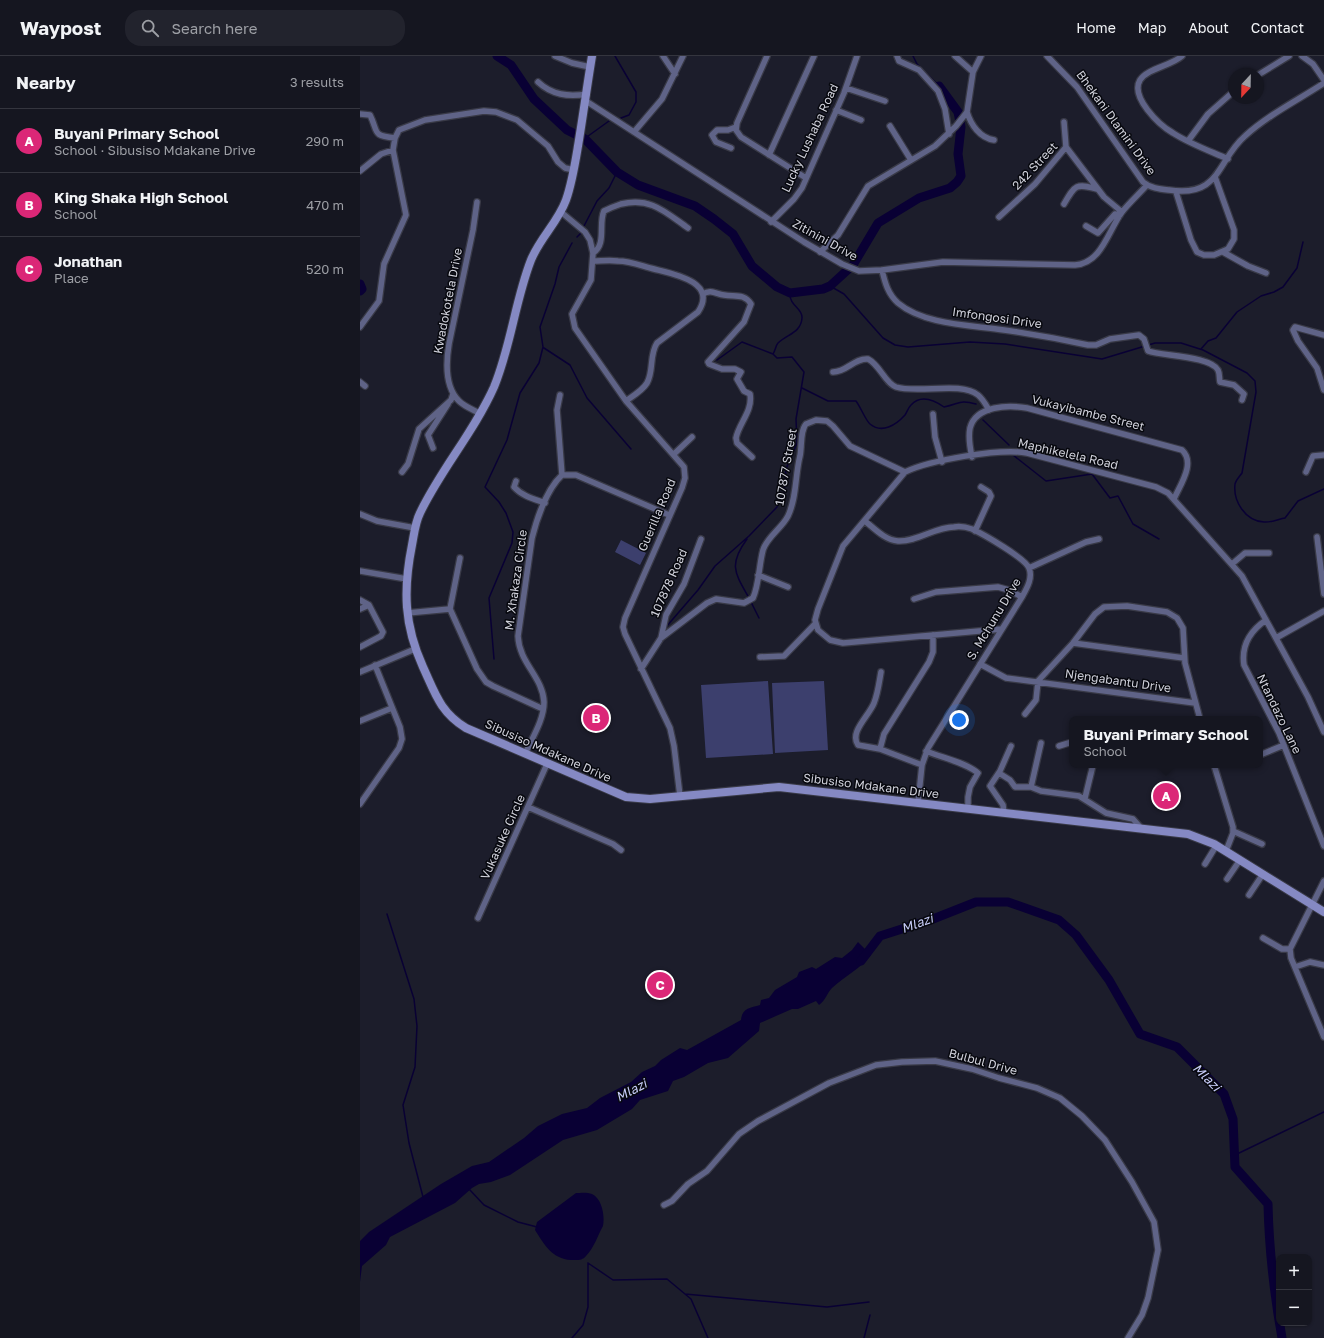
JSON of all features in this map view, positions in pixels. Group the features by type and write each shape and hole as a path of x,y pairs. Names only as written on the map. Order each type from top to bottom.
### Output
{"street":[{"path":"555,56 572,63 590,67"},
{"name":"Sibusiso Mdakane Drive","path":"592,56 570,188 561,212 532,258 504,359 494,386 481,414 426,502 419,515 415,528 407,579 407,613 415,649 444,710 466,728 626,797 650,799 770,787 1193,835 1226,851 1324,912"},
{"path":"663,56 675,74"},
{"path":"634,132 662,99 683,56"},
{"path":"731,148 716,142 712,135 717,130 728,130 736,127 767,56"},
{"path":"769,155 814,56"},
{"name":"Lucky Lushaba Road","path":"771,222 794,200 806,178 846,88 857,56"},
{"path":"897,56 898,61 919,70 938,91 945,109 949,134"},
{"path":"955,56 973,72"},
{"path":"820,252 838,235 868,186 935,146 949,134 966,114 973,72 981,56"},
{"name":"Bhekani Dlamini Drive","path":"1047,56 1077,87 1138,175 1147,185 1176,192 1200,188 1215,177 1244,136 1324,81"},
{"path":"1182,56 1173,63 1147,73 1140,80 1138,90 1145,107 1155,118 1173,133 1228,159"},
{"path":"1264,71 1289,56"},
{"path":"1302,56 1313,64 1324,81"},
{"path":"538,82 556,94 586,97"},
{"path":"846,88 885,102"},
{"path":"1188,141 1208,114 1228,96"},
{"name":"Zitinini Drive","path":"586,97 634,132 771,222 842,264 859,270 882,270 942,262 1086,264 1098,254 1121,214 1147,185"},
{"path":"836,110 861,120"},
{"path":"360,327 379,301 384,264 406,215 393,150 395,138 399,130 425,120 490,111 517,120 548,146 558,162 565,168 574,170"},
{"path":"360,114 370,115 376,133 380,136 395,138"},
{"path":"966,114 978,133 986,138 994,140"},
{"path":"1064,122 1066,147"},
{"path":"890,126 911,160"},
{"path":"736,127 741,137 806,178"},
{"name":"242 Street","path":"999,217 1035,184 1066,147 1098,189 1121,214"},
{"path":"360,171 381,154 393,150"},
{"path":"1176,192 1191,240 1197,252 1208,256 1223,252 1230,247 1235,234 1215,177"},
{"path":"1064,204 1072,190 1078,185 1098,189"},
{"path":"593,253 599,247 604,211 624,204 640,201 650,203 688,228"},
{"name":"Kwadokotela Drive","path":"452,397 447,354 473,230 477,202"},
{"name":"Guerilla Road","path":"561,212 585,232 590,240 593,253 591,280 574,309 572,319 575,328 626,401 683,464 685,474 682,488 623,623 624,631 672,735 680,796"},
{"path":"1086,226 1098,233 1115,214 1121,214"},
{"path":"1223,252 1248,266 1266,273"},
{"path":"593,261 626,262 678,276 694,283 703,294 702,305 698,312 657,343 653,350 648,381 644,387 626,401"},
{"name":"Imfongosi Drive","path":"882,270 888,290 899,304 922,315 940,321 1092,345 1110,339 1139,335 1145,341 1147,349 1154,353 1183,356 1213,366 1218,371 1220,382 1234,385 1244,394 1242,400"},
{"path":"703,294 712,292 724,295 737,295 745,298 751,304 744,322 708,362 709,364 722,369 735,369 741,372 737,379 744,391 750,394 750,400 749,409 736,438 737,443 752,457"},
{"path":"1324,334 1297,327 1293,328 1293,332 1317,368 1324,390"},
{"path":"833,372 843,370 860,360 868,359 882,371 894,386 906,389 968,390 981,397 989,410"},
{"path":"560,395 557,410 562,475 576,475 669,515"},
{"path":"452,397 481,414"},
{"path":"402,472 408,464 419,429 452,397"},
{"path":"433,448 428,435 452,397"},
{"name":"Vukayibambe Street","path":"972,457 969,442 970,427 977,417 989,410 1009,406 1027,408 1182,450 1187,456 1188,466 1174,499"},
{"path":"933,414 935,437 942,462"},
{"name":"107877 Street","path":"641,669 661,638 712,601 716,600 741,603 748,602 753,598 765,546 786,520 790,511 804,426 808,422 816,420 827,421 850,446 905,472"},
{"path":"674,454 692,437"},
{"name":"Maphikelela Road","path":"905,472 942,462 972,457 1008,452 1027,453 1156,487 1165,491 1174,499 1246,581 1308,697 1324,732"},
{"path":"1306,472 1313,456 1317,454 1324,455"},
{"path":"905,472 843,546 818,609 816,624 818,630 826,638 843,643 1002,629"},
{"name":"M. Xhakaza Circle","path":"525,754 540,722 543,709 541,688 523,658 520,651 518,636 532,538 554,484 562,475"},
{"path":"516,481 514,487 517,490 545,503"},
{"path":"975,531 991,496 989,492 982,487"},
{"path":"360,514 377,521 415,528"},
{"name":"S. Mchunu Drive","path":"865,521 885,537 896,541 904,541 952,527 968,528 1022,560 1029,568 1030,580 1022,596 926,751 922,765 918,804"},
{"path":"1317,537 1324,594"},
{"name":"107878 Road","path":"661,638 666,615 684,584 701,539"},
{"path":"1029,568 1086,542 1098,539"},
{"path":"1232,564 1245,553 1270,553"},
{"path":"460,558 450,609 481,676 486,682 504,692 543,709"},
{"path":"360,571 407,579"},
{"path":"758,575 788,587"},
{"path":"914,599 936,592 998,587 1022,596"},
{"path":"360,600 369,605 383,632 381,636 360,646"},
{"path":"360,609 369,605"},
{"path":"1025,714 1036,700 1038,682 1073,643 1095,614 1104,607 1110,606 1134,607 1167,612 1178,618 1184,633 1184,658 1199,716"},
{"path":"407,613 450,609"},
{"path":"1276,638 1324,611"},
{"name":"Ntandazo Lane","path":"1266,620 1252,631 1247,638 1243,660 1248,677 1284,745 1324,846"},
{"path":"760,657 784,656 816,624"},
{"path":"880,749 884,734 930,662 933,652 933,635"},
{"path":"1073,643 1184,658"},
{"path":"360,672 415,649"},
{"name":"Njengabantu Drive","path":"980,664 1002,677 1195,703"},
{"path":"360,804 401,742 400,727 375,665"},
{"path":"881,672 874,704 855,736 858,745 880,749 905,760 922,765"},
{"path":"360,721 392,708"},
{"path":"1031,787 1041,743"},
{"path":"1059,746 1069,743"},
{"path":"1263,754 1284,745"},
{"path":"1004,813 1002,805 990,786 999,773 1011,746"},
{"path":"926,751 947,760 961,763 978,773 970,787 968,809"},
{"name":"Vukasuke Circle","path":"478,918 547,764"},
{"path":"1085,798 1093,768"},
{"path":"1215,768 1234,831 1226,851"},
{"path":"999,773 1010,780 1015,787 1031,787 1042,791 1066,793 1085,798 1106,813 1133,820 1141,828"},
{"path":"528,808 613,844 621,850"},
{"path":"1234,831 1262,844"},
{"path":"1205,864 1216,846"},
{"path":"1227,879 1240,860"},
{"path":"1249,896 1263,874"},
{"path":"1324,881 1290,949 1295,967 1324,1037"},
{"path":"1262,938 1282,949 1290,949"},
{"path":"1295,967 1310,962 1324,965"},
{"name":"Bulbul Drive","path":"664,1205 672,1201 688,1184 707,1171 739,1134 758,1121 829,1083 876,1065 902,1062 939,1062 972,1069 990,1076 1037,1088 1060,1098 1082,1116 1105,1140 1132,1182 1154,1222 1158,1250 1148,1298 1142,1315 1128,1338"}],"shaded area":[{"path":"621,540 646,553 640,565 615,552"},
{"path":"768,681 773,754 706,758 701,685"},
{"path":"824,681 828,750 775,753 772,683"}],"water":[{"path":"858,942 871,955 832,988 819,1005 816,1001 798,1009 792,1009 760,1023 759,1031 728,1058 708,1063 684,1077 673,1081 668,1091 640,1100 632,1109 597,1130 563,1140 510,1175 491,1182 479,1184 472,1188 455,1203 390,1237 386,1245 362,1266 360,1282 360,1241 369,1232 441,1184 472,1166 489,1162 524,1138 538,1126 562,1114 587,1108 600,1098 631,1082 642,1072 655,1066 661,1060 680,1048 687,1050 741,1020 745,1011 760,1005 761,1000 769,998 775,990 797,977 799,972 812,967 816,969 835,957 842,958 852,950"},
{"path":"576,1193 588,1193 595,1196 602,1208 604,1222 589,1253 584,1258 571,1260 559,1257 549,1250 535,1230 537,1222"}],"waterway":[{"path":"497,56 511,65 534,99 567,130 585,139 617,172 638,185 695,206 714,219 733,234 752,266 777,287 790,293 823,289 830,286 853,265 878,223 919,198 950,188 957,182 961,176 958,154 961,127 958,112 939,86"},
{"path":"615,56 636,92 636,102 629,115 621,118"},
{"path":"913,56 917,64 939,86"},
{"path":"584,139 609,121"},
{"path":"584,226 597,201 609,188 617,172"},
{"path":"577,237 581,233"},
{"path":"1201,349 1208,341 1216,338 1237,312 1261,296 1274,292 1283,287 1297,268 1303,242"},
{"path":"494,659 489,598 512,543 513,532 506,513 499,502 485,487 507,440 520,393 539,363 543,347 540,327 555,284 559,267 572,243"},
{"path":"360,284 362,289 360,291"},
{"path":"830,286 844,294 883,338 895,345 908,347 970,342 1005,344 1102,359 1155,343 1181,343 1203,350 1247,373 1255,381 1256,392 1242,473 1235,484 1238,503 1246,514 1257,521 1264,522 1285,518 1298,501 1324,489"},
{"path":"666,627 698,590 715,566 749,536 777,507 784,493 786,469 797,443 796,419 804,372 792,357 777,358 773,354 778,343 793,333 801,323 802,315 792,301 790,293"},
{"path":"717,360 742,342 773,354"},
{"path":"544,348 570,365 587,398 631,449"},
{"path":"802,388 828,401 856,401 868,422 879,428 893,425 905,415 911,405 923,399 932,400 944,407 963,402 976,404"},
{"path":"983,420 1009,445"},
{"path":"1013,455 1046,481 1092,474 1110,498 1118,496 1133,524 1159,539"},
{"path":"747,539 737,556 736,569 740,582 749,598"},
{"path":"751,602 759,618"},
{"name":"Mlazi","path":"861,961 880,936 933,919 976,902 1008,902 1059,920 1076,935 1109,980 1140,1034 1177,1047 1224,1094 1233,1119 1235,1167 1268,1204 1272,1271 1282,1338"},
{"path":"387,914 414,999 417,1026 415,1067 403,1105 409,1143 423,1197"},
{"path":"1235,1155 1324,1112"},
{"path":"469,1189 484,1205 518,1222 537,1227"},
{"path":"588,1263 613,1280 667,1279 691,1299 708,1338"},
{"path":"572,1338 583,1325 588,1307 588,1263"},
{"path":"685,1294 827,1307 869,1302"},
{"path":"864,1338 870,1315"}],"place":[{"name":"King Shaka High School","path":"596,718"},
{"name":"Buyani Primary School","path":"1166,796"},
{"name":"Jonathan","path":"660,985"}]}
